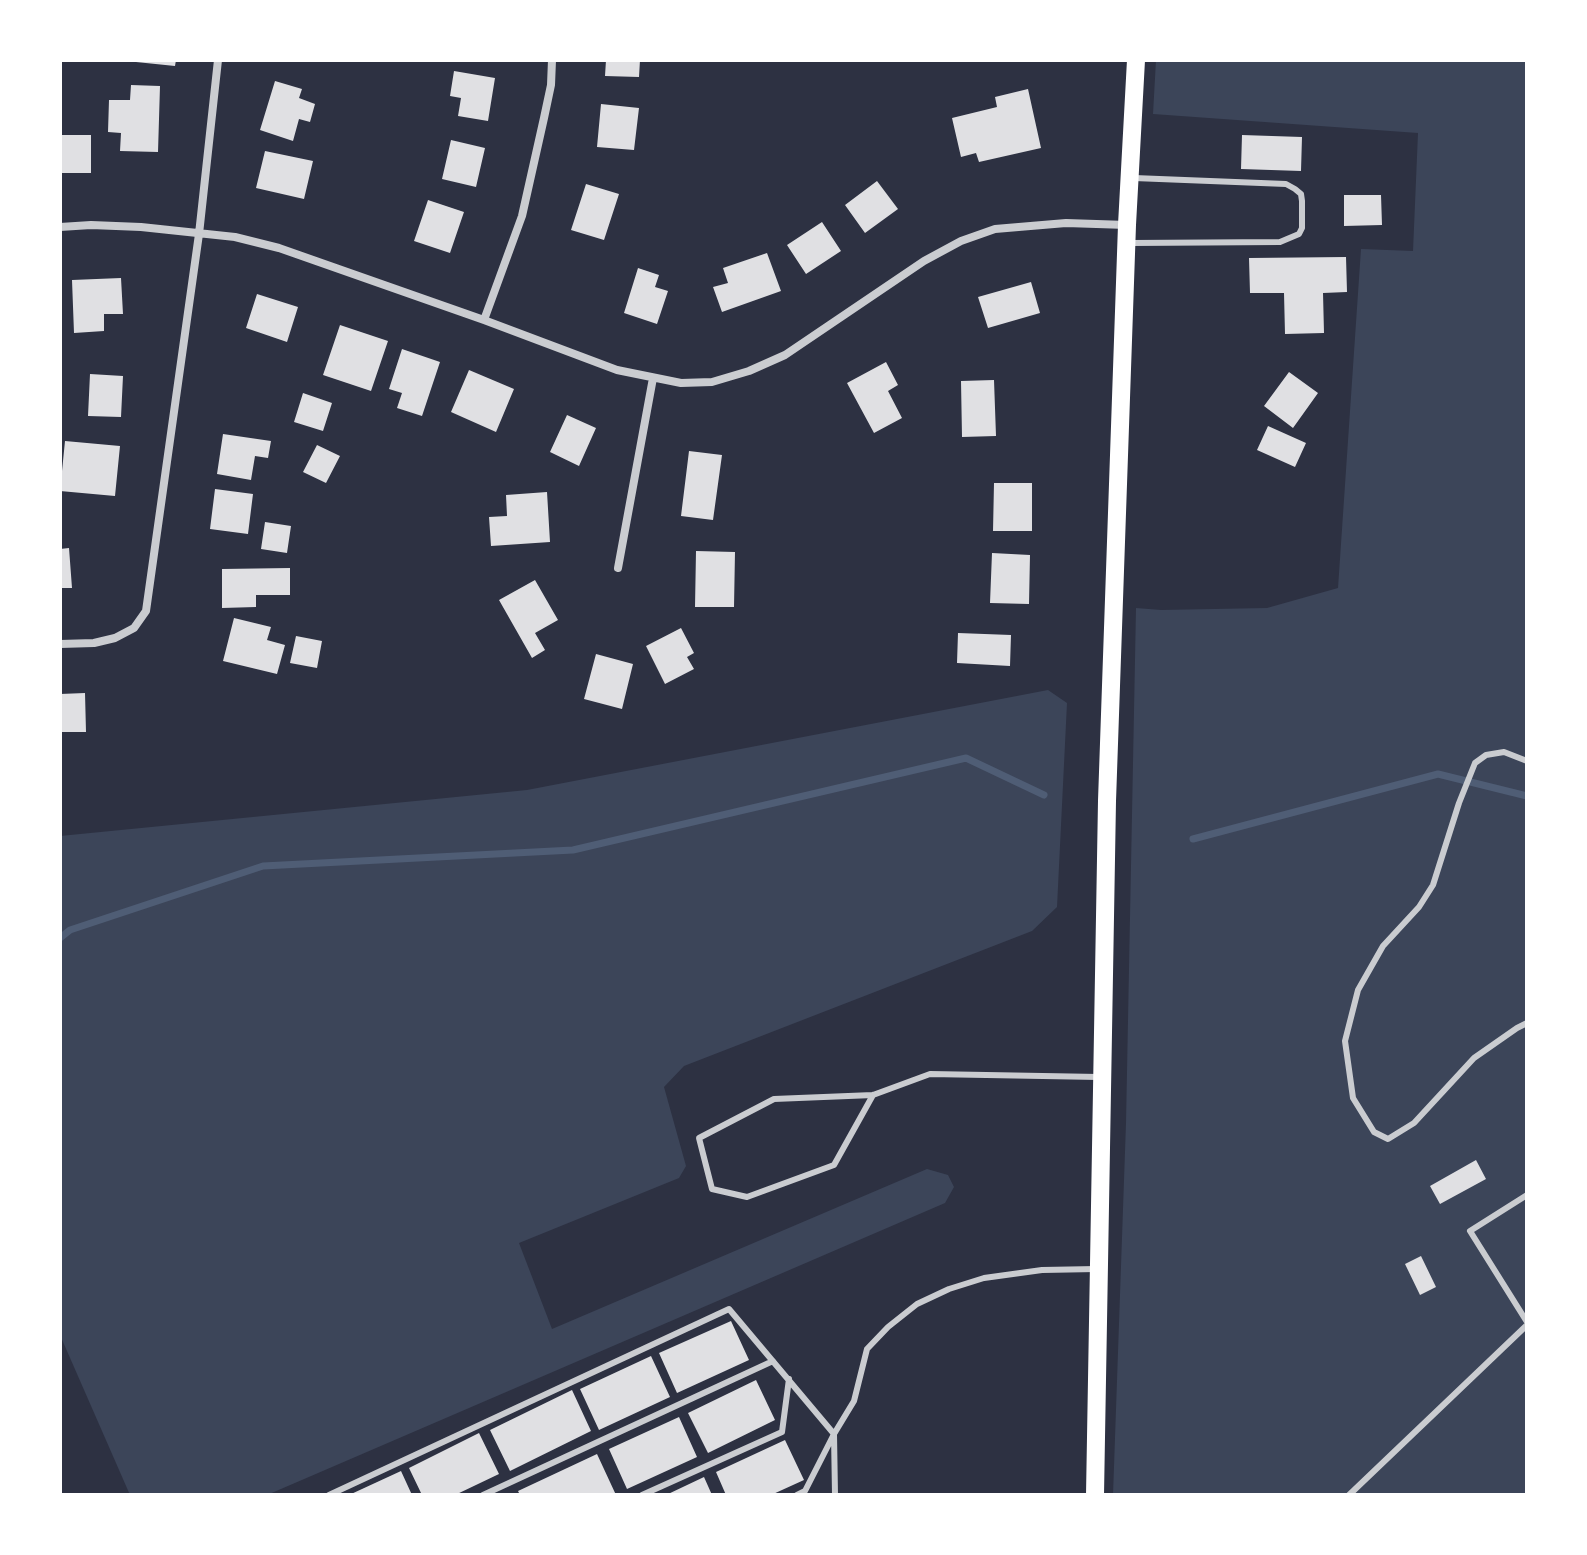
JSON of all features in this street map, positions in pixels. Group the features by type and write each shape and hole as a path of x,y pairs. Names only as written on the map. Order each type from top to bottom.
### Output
{"main road":[{"path":"1095,1495 1107,801 1136,60"}],"street":[{"path":"60,644 94,643 115,638 134,628 146,611 199,234 218,60"},
{"path":"484,320 522,216 547,107 552,60"},
{"path":"60,227 141,227 235,237 279,248 617,370 681,383 712,382 749,371 785,355 924,261 961,241 995,229 1066,223 1127,234"},
{"path":"618,568 653,378"}],"lane":[{"path":"1127,234 1280,242 1299,234 1302,228 1301,194 1286,184 1130,178"},
{"path":"1527,761 1504,752 1486,755 1475,763 1433,885 1419,907 1383,946 1358,990 1345,1041 1353,1098 1374,1132 1388,1139 1414,1123 1474,1058 1527,1023"},
{"path":"873,1095 834,1165 747,1197 712,1189 699,1138 774,1099 873,1095 930,1074 1102,1077"},
{"path":"1349,1495 1527,1324 1470,1231 1527,1195"},
{"path":"797,1495 805,1491 854,1401 867,1349 917,1304 949,1289 984,1278 1042,1270 1100,1269"},
{"path":"329,1495 729,1309 834,1434 835,1495"},
{"path":"483,1495 773,1361"},
{"path":"642,1495 782,1432 789,1379"}],"shaded area":[{"path":"1156,60 1527,60 1527,1495 1113,1495 1126,1123 1136,608 1267,608 1338,588 1361,249 1413,251 1418,133 1153,114"},
{"path":"1048,690 1067,703 1057,907 1032,931 684,1066 664,1087 686,1166 679,1178 519,1243 552,1329 927,1169 948,1175 954,1187 945,1203 267,1495 130,1495 60,1335 60,836 527,790"}],"building":[{"path":"136,60 176,60 175,66"},
{"path":"606,60 640,60 639,77 605,76"},
{"path":"454,71 495,78 488,121 458,116 461,98 450,96"},
{"path":"275,81 302,89 299,98 315,104 310,122 299,119 293,141 260,130"},
{"path":"131,85 160,86 158,152 120,151 121,133 108,132 109,100 130,100"},
{"path":"1028,89 1041,148 979,162 976,153 961,157 952,118 997,107 995,97"},
{"path":"601,104 639,108 634,150 597,147"},
{"path":"60,135 91,135 91,173 60,173"},
{"path":"1242,135 1302,137 1301,171 1241,169"},
{"path":"451,140 485,148 476,187 442,179"},
{"path":"265,151 313,161 304,199 256,188"},
{"path":"877,181 898,209 865,233 845,205"},
{"path":"586,184 619,194 604,240 571,230"},
{"path":"1344,195 1381,195 1382,225 1344,226"},
{"path":"428,200 464,212 450,253 414,241"},
{"path":"822,222 841,251 806,274 787,245"},
{"path":"767,253 781,291 722,312 713,287 728,283 723,268"},
{"path":"1346,257 1347,292 1323,293 1324,333 1285,334 1284,293 1250,293 1249,258"},
{"path":"638,268 659,275 655,287 668,291 657,324 624,313"},
{"path":"121,278 123,314 104,314 104,331 74,333 72,280"},
{"path":"1031,282 1040,313 988,328 978,297"},
{"path":"257,294 298,307 287,342 246,328"},
{"path":"340,325 388,341 371,391 323,375"},
{"path":"402,349 440,362 422,416 397,408 402,393 389,389"},
{"path":"886,362 898,385 888,391 902,418 874,433 847,383"},
{"path":"469,370 514,389 496,432 451,412"},
{"path":"1289,372 1318,393 1293,428 1264,406"},
{"path":"90,374 123,376 121,417 88,416"},
{"path":"994,380 996,436 962,437 961,381"},
{"path":"303,393 332,403 323,431 294,422"},
{"path":"567,415 596,428 579,466 550,452"},
{"path":"1268,426 1306,443 1295,467 1257,450"},
{"path":"223,434 271,441 268,458 255,456 251,480 217,474"},
{"path":"65,441 120,446 115,496 60,491"},
{"path":"317,445 340,456 326,483 303,472"},
{"path":"689,451 722,455 713,520 681,516"},
{"path":"994,483 1032,483 1032,531 993,531"},
{"path":"215,489 253,494 248,534 210,529"},
{"path":"547,492 550,542 491,546 489,517 507,516 506,495"},
{"path":"265,522 291,526 287,553 261,549"},
{"path":"69,548 72,588 60,588 60,549"},
{"path":"696,551 735,552 734,607 695,607"},
{"path":"992,553 1030,555 1029,604 990,603"},
{"path":"290,568 290,595 256,595 256,607 222,608 222,569"},
{"path":"535,580 558,620 535,633 545,650 532,658 499,600"},
{"path":"234,618 271,627 267,640 285,645 277,674 223,661"},
{"path":"681,628 694,653 687,657 694,669 665,684 646,646"},
{"path":"958,633 1011,635 1010,666 957,663"},
{"path":"296,636 322,641 317,668 290,663"},
{"path":"596,654 633,664 622,709 584,699"},
{"path":"85,693 86,732 60,732 60,694"},
{"path":"1476,1160 1486,1179 1440,1204 1430,1186"},
{"path":"1421,1256 1436,1287 1420,1295 1405,1264"},
{"path":"731,1321 749,1360 677,1393 659,1353"},
{"path":"651,1356 670,1397 599,1430 580,1389"},
{"path":"756,1380 775,1420 708,1453 688,1413"},
{"path":"572,1390 591,1431 510,1471 490,1430"},
{"path":"679,1417 697,1457 627,1489 609,1449"},
{"path":"479,1433 499,1474 455,1495 422,1495 409,1468"},
{"path":"785,1440 804,1480 771,1495 726,1495 716,1472"},
{"path":"597,1454 616,1495 520,1495 518,1491"},
{"path":"401,1471 412,1495 349,1495"},
{"path":"704,1477 712,1495 666,1495"}],"waterway":[{"path":"60,938 70,930 263,866 573,850 966,758 1044,795"},
{"path":"1193,839 1438,774 1527,796"}]}
